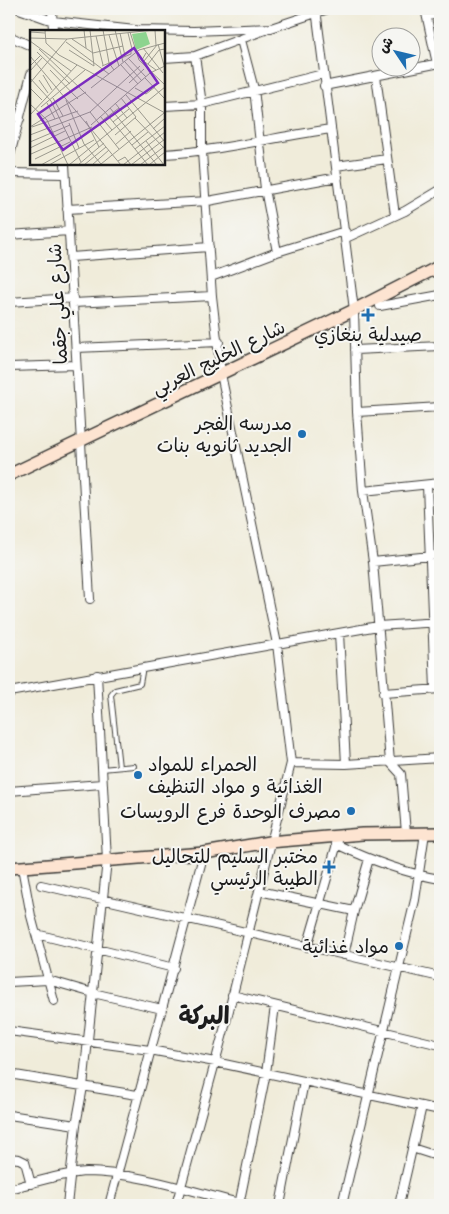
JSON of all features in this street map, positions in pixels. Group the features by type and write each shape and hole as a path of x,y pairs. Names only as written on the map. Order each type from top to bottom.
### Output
{"main road":[{"name":"شارع الخليج العربي","path":"9,475 80,443 354,310 440,266"},
{"path":"9,868 204,853 269,842 338,841 406,833 440,833"}],"street":[{"path":"9,13 11,9"},
{"path":"19,9 53,21 135,30"},
{"path":"52,9 52,30"},
{"path":"165,58 195,56 315,11 328,9"},
{"path":"315,11 322,74 346,234 354,310 357,412 363,491 373,562 390,762 401,774 406,833"},
{"path":"422,66 438,63 426,12 440,13"},
{"path":"165,31 271,28"},
{"path":"9,36 30,46"},
{"path":"241,40 254,89 264,189 276,252"},
{"path":"176,1205 215,1062 259,891 269,842 291,763 277,644 221,374 219,342 212,296 208,201 202,152 202,104 195,56"},
{"path":"165,106 202,104 254,89 322,74"},
{"path":"324,86 372,77"},
{"path":"9,159 30,78"},
{"path":"376,78 395,215"},
{"path":"9,115 20,119"},
{"path":"165,154 202,152 260,139 331,129"},
{"path":"336,166 387,159"},
{"name":"شارع علي جقما","path":"65,165 90,599"},
{"path":"9,172 65,174"},
{"path":"67,209 208,201 264,189 338,177"},
{"path":"211,277 276,252 346,234 395,215 440,190"},
{"path":"9,235 69,231"},
{"path":"71,256 209,247"},
{"path":"380,306 440,295"},
{"path":"9,302 212,296"},
{"path":"76,348 219,342"},
{"path":"355,350 440,346"},
{"path":"9,367 76,365"},
{"path":"357,412 440,407 440,417"},
{"path":"363,491 440,483"},
{"path":"383,693 438,689 436,622 430,556 427,485"},
{"path":"373,562 440,555"},
{"path":"9,692 378,626 436,622"},
{"path":"339,633 346,764"},
{"path":"67,1205 76,1125 84,1087 107,860 97,675"},
{"path":"291,763 346,764 439,760"},
{"path":"9,791 102,784"},
{"path":"342,1205 420,875 425,833"},
{"path":"307,947 338,841 369,859 420,875 440,878"},
{"path":"109,1205 137,1095 174,968 204,853"},
{"path":"344,955 369,859"},
{"path":"22,867 36,934 54,1001"},
{"path":"41,885 399,969 439,977 440,968"},
{"path":"259,891 354,911"},
{"path":"36,934 174,968"},
{"path":"9,982 48,980 93,993 162,1009"},
{"path":"232,995 440,1044"},
{"path":"239,1204 266,1074 275,1006"},
{"path":"9,1031 150,1050 440,1110"},
{"path":"9,1074 137,1095"},
{"path":"280,1205 304,1082"},
{"path":"399,1205 422,1106"},
{"path":"9,1115 76,1125"},
{"path":"412,1148 440,1157"},
{"path":"9,1158 25,1162 30,1184"},
{"path":"9,1189 85,1172 117,1175 248,1205"}],"lane":[{"path":"98,700 111,695 114,690 140,684 143,667"},
{"path":"111,695 119,767"},
{"path":"102,769 134,766"}],"place":[{"name":"صيدلية بنغازي","path":"368,315"},
{"name":"مدرسه الفجر الجديد ثانويه بنات","path":"302,434"},
{"name":"الحمراء للمواد الغذائية و مواد التنظيف","path":"138,775"},
{"name":"مصرف الوحدة فرع الرويسات","path":"351,811"},
{"name":"مختبر السليم للتحاليل الطيبة الرئيسي","path":"329,867"},
{"name":"مواد غذائية","path":"399,946"}],"district":[{"name":"البركة","path":"204,1016"}]}
